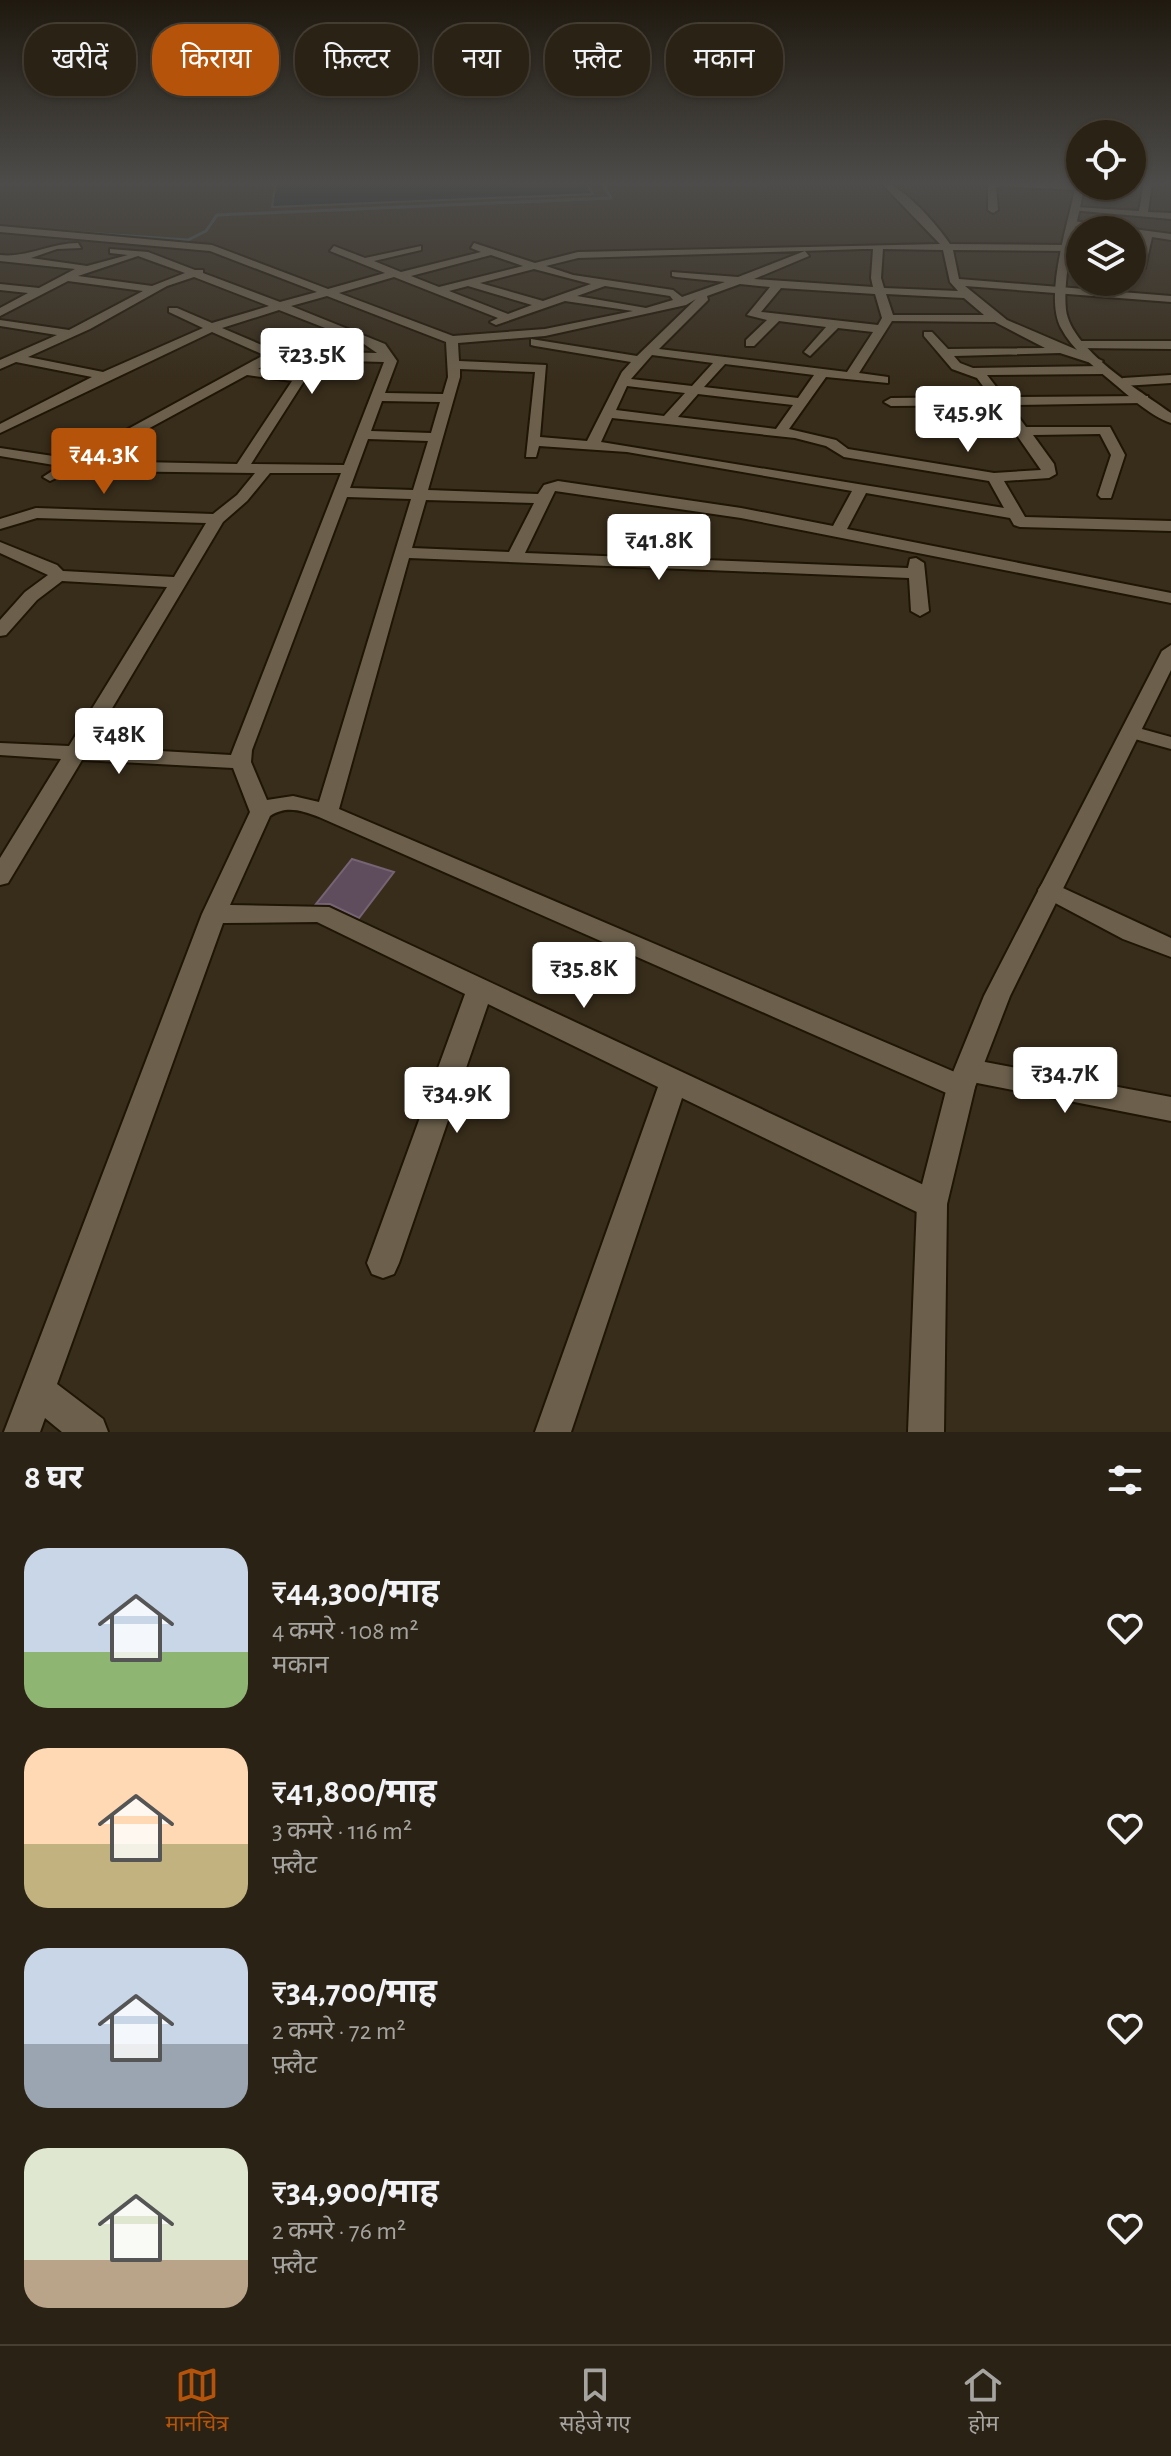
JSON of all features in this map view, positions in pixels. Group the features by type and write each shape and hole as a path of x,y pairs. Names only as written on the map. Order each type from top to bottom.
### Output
{"street":[{"path":"17,260 50,249"},
{"path":"96,249 144,254 196,273 375,343 391,361 380,397 340,492 242,750 241,762 261,812"},
{"path":"0,313 44,292 65,277 165,249"},
{"path":"207,249 449,339 520,338 643,356 722,360 883,380"},
{"path":"334,249 509,318"},
{"path":"363,261 415,249"},
{"path":"482,249 601,284 673,293 682,303"},
{"path":"750,343 807,283 873,249"},
{"path":"878,249 879,292 888,318"},
{"path":"948,249 955,282 967,295 1002,319 1063,351 1097,361"},
{"path":"1002,249 1005,261"},
{"path":"0,429 104,376 212,327 323,291 491,252"},
{"path":"673,293 680,252"},
{"path":"434,291 578,255 680,252 807,283 834,325"},
{"path":"0,258 89,268"},
{"path":"0,365 7,358 71,334 154,289 244,260"},
{"path":"1066,272 1062,320 1097,361 1171,419"},
{"path":"676,274 778,284 807,283"},
{"path":"1007,274 1009,286"},
{"path":"65,277 154,289"},
{"path":"496,322 520,338 682,303 742,281 807,283 879,292 967,295"},
{"path":"466,282 544,305"},
{"path":"955,282 1171,299"},
{"path":"449,339 601,284"},
{"path":"776,318 752,313 778,284"},
{"path":"0,287 44,292"},
{"path":"592,445 623,382 643,356 708,295"},
{"path":"563,298 653,310"},
{"path":"173,310 274,355 385,357"},
{"path":"888,318 1002,319"},
{"path":"851,376 888,318"},
{"path":"0,323 71,334"},
{"path":"834,325 880,329"},
{"path":"810,352 834,325"},
{"path":"928,334 956,366 976,371 1109,370"},
{"path":"327,812 448,398 454,365 449,339"},
{"path":"1081,345 1171,345"},
{"path":"945,353 1063,351"},
{"path":"50,477 274,355"},
{"path":"7,358 104,376"},
{"path":"668,420 722,360"},
{"path":"454,365 542,368 532,447 592,445 1013,514 1027,523 1171,526"},
{"path":"240,470 300,378 245,371"},
{"path":"608,413 792,435 831,443 844,453 994,477 1049,474 1047,464 976,371"},
{"path":"792,435 781,429 823,372"},
{"path":"1123,382 1171,379"},
{"path":"623,382 801,402"},
{"path":"380,397 448,398"},
{"path":"891,402 1143,399"},
{"path":"1023,431 1105,430 1118,455 1106,495"},
{"path":"364,435 436,437"},
{"path":"0,452 73,465 240,470 350,469"},
{"path":"0,877 217,519 242,498 265,470"},
{"path":"994,477 1013,514"},
{"path":"516,555 552,486 565,486 838,532 1171,598"},
{"path":"838,532 861,489"},
{"path":"340,492 545,499"},
{"path":"0,524 36,513 217,519"},
{"path":"0,547 51,569 58,576"},
{"path":"915,547 920,611"},
{"path":"403,553 516,555 916,573"},
{"path":"0,631 31,596 58,576 180,582"},
{"path":"928,1431 932,1204 965,1079 997,996 1171,651"},
{"path":"1131,732 1171,743"},
{"path":"0,749 241,762"},
{"path":"22,1432 214,914 261,812 272,803 294,802 327,812 965,1079 1171,1109"},
{"path":"1050,890 1132,933 1171,948"},
{"path":"214,914 320,913 932,1204"},
{"path":"383,1263 480,989"},
{"path":"553,1432 674,1081"},
{"path":"37,1390 90,1432"}],"building":[{"path":"352,859 394,872 359,918 330,904 316,904"}]}
